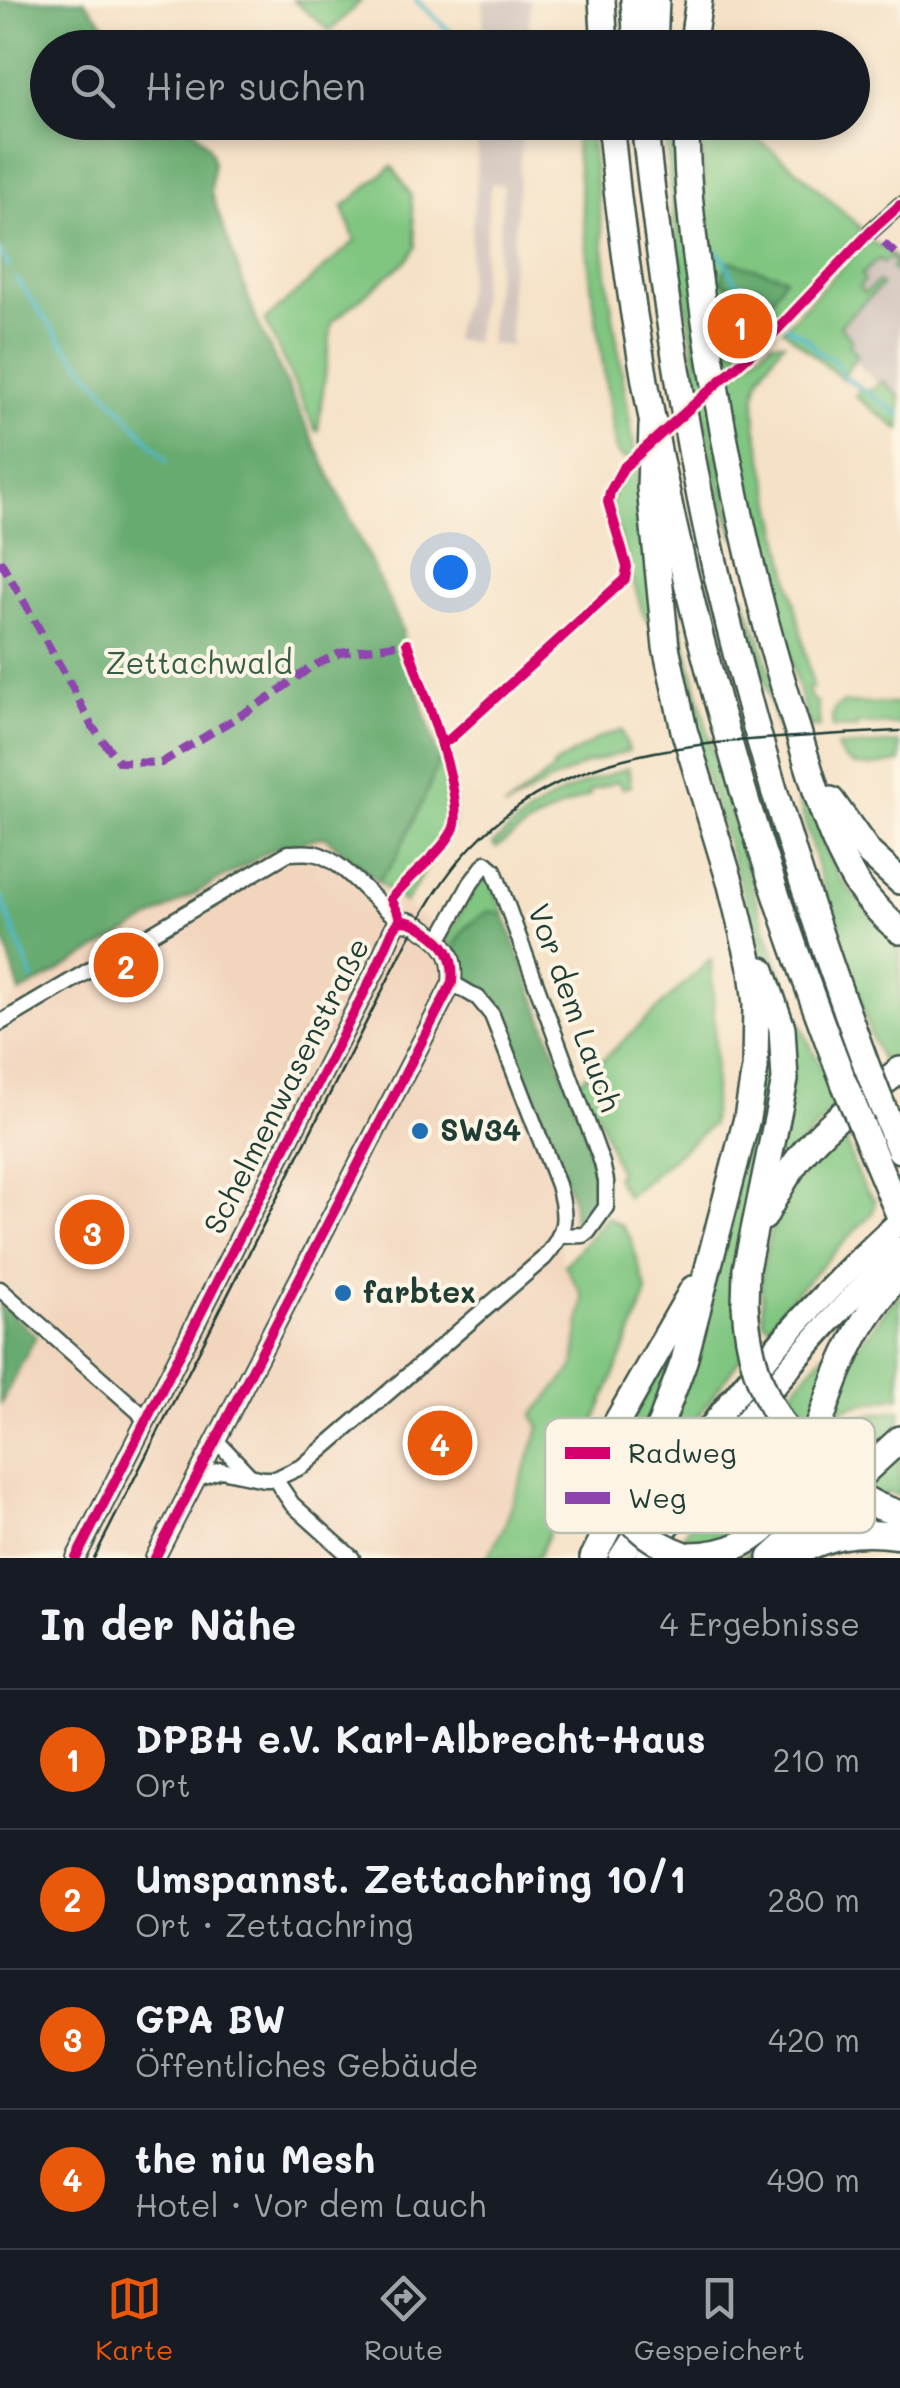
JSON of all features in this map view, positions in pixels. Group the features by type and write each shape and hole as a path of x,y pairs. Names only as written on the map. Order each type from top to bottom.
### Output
{"highway":[{"path":"602,0 604,30"},
{"path":"634,0 636,30"},
{"path":"655,30 656,0"},
{"path":"694,30 699,0"},
{"path":"699,30 711,0"},
{"path":"612,140 652,426 735,766 782,917 897,1210 854,1264 768,1356 720,1418"},
{"path":"646,140 668,317 700,494 741,674 794,857 838,990 900,1150"},
{"path":"687,140 694,247 729,459 759,598 834,839 869,901 900,932"},
{"path":"652,426 650,488 666,646 684,730 731,885 756,1004 755,1068 747,1118 689,1344 663,1418"},
{"path":"804,752 840,815 869,853 900,881"},
{"path":"731,885 778,1014 786,1059 786,1080 746,1269 744,1304 759,1379 778,1418"},
{"path":"754,1234 801,1155 834,1122 900,1070"},
{"path":"821,1418 849,1348 894,1278 900,1250"},
{"path":"747,1418 834,1316 900,1250"},
{"path":"619,1418 712,1258"},
{"path":"875,1462 900,1439"},
{"path":"593,1558 606,1533"},
{"path":"620,1558 637,1533"},
{"path":"644,1533 685,1555 704,1558 733,1554 768,1533"},
{"path":"646,1558 663,1533"},
{"path":"771,1558 798,1533"},
{"path":"786,1558 826,1538 852,1533"},
{"path":"871,1533 900,1536"}],"street":[{"path":"871,231 900,205"},
{"path":"0,1023 288,853 309,852 325,858 402,921"},
{"name":"Vor dem Lauch","path":"276,1479 303,1466 544,1258 559,1236 584,1235 606,1207 602,1163 494,870 486,862 439,940"},
{"name":"Schelmenwasenstraße","path":"76,1558 394,928 402,921 439,940"},
{"path":"156,1558 452,983 451,961 439,940"},
{"path":"452,983 478,998 492,1015 558,1185 565,1209 565,1223 559,1236"},
{"path":"0,1290 146,1422"},
{"path":"216,1440 250,1475"},
{"path":"197,1478 221,1470 276,1479 292,1504 352,1558"}],"shaded area":[{"path":"483,0 530,0 529,30 483,30"},
{"path":"477,140 522,140 510,289 511,346 489,344 504,185 491,184 475,342 453,340 467,285"},
{"path":"872,243 900,265 900,407 803,308"},
{"path":"324,836 450,941 462,975 500,1011 572,1198 574,1226 562,1238 561,1258 584,1297 574,1367 533,1415 540,1427 504,1527 487,1558 0,1558 0,1405 36,1336 0,1304 0,1007 272,850"}],"green space":[{"name":"Zettachwald","path":"0,0 84,0 110,30 30,30 30,140 203,140 209,148 213,160 211,193 256,319 402,628 439,760 395,860 378,881 324,836 272,850 20,993 0,925"},
{"path":"293,0 362,0 329,30"},
{"path":"575,140 591,140 609,291 639,479 656,631 643,614 610,503 618,482 633,464 631,457 624,459 617,453 615,446"},
{"path":"666,140 679,140 735,538 719,493 702,406"},
{"path":"702,140 759,140 860,227 860,233 725,370 705,256","holes":["730,261 784,277 764,311 721,281"]},
{"path":"392,166 411,195 416,247 408,259 332,322 316,431 265,320 355,241 343,207"},
{"path":"866,242 881,246 893,256 900,263 900,275 891,268 896,264 890,258 883,263 879,259 861,275 865,280 859,287 864,293 878,282 882,285 840,325 857,354 842,379 783,329"},
{"path":"729,261 785,277 765,311 721,280"},
{"path":"772,342 784,342 759,380 756,426 813,687 808,689 817,702 820,727 809,727 745,496 726,380"},
{"path":"883,381 900,396 900,430 855,396"},
{"path":"743,594 826,853 841,880 900,945 900,1053 884,1066 818,868"},
{"path":"678,612 759,910 793,1007 838,1104 774,1175 783,1017 700,757 671,614"},
{"path":"844,703 900,704 900,725 833,727 835,708"},
{"path":"622,730 629,751 586,764 504,809 553,766 599,738"},
{"path":"900,743 900,762 872,766 848,762 837,747"},
{"path":"439,760 453,801 452,827 405,903 378,881 395,860"},
{"path":"628,768 631,786 622,788 618,781 589,791 590,795 541,818 496,848 493,844 561,794"},
{"path":"485,876 504,914 470,924 460,936 455,956 447,938"},
{"path":"489,911 504,914 597,1164 598,1203 588,1226 578,1230 574,1226 572,1198 500,1011 462,975 455,956 456,943 464,930"},
{"path":"711,959 715,1063 711,1125 627,1197 615,1177 619,1173 597,1111 588,1115 578,1083"},
{"path":"762,994 780,1058 741,1357 697,1418 670,1418"},
{"path":"845,1124 854,1165 863,1186 875,1200 873,1212 769,1326 763,1321 761,1273 782,1201 801,1171"},
{"path":"607,1217 621,1225 630,1237 647,1292 596,1418 545,1418 545,1533 548,1533 538,1558 487,1558 504,1527 540,1427 533,1415 574,1367 583,1297 565,1265"},
{"path":"900,1292 900,1396 836,1412 854,1351"},
{"path":"0,1304 36,1336 0,1405"},
{"path":"692,1311 650,1418 633,1418"},
{"path":"855,1320 817,1418 769,1418"},
{"path":"900,1410 900,1431 875,1454 875,1418 859,1418"},
{"path":"900,1449 900,1496 887,1492 875,1509 875,1473"},
{"path":"875,1513 900,1522 875,1526"},
{"path":"686,1533 749,1533 740,1543 677,1546"},
{"path":"769,1533 788,1533 761,1558 739,1558 760,1547"}],"waterway":[{"path":"416,0 448,30"},
{"path":"0,251 9,267"},
{"path":"716,251 742,288 772,313"},
{"path":"16,279 63,343 167,461"},
{"path":"787,326 810,341 817,352 833,359 846,378 900,415"},
{"path":"0,894 33,980"}],"tram line":[{"path":"94,1558 408,940 445,879 472,846 535,795 606,764 723,742 900,731"}],"marked path":[{"path":"867,235 871,231 900,258"},
{"path":"0,560 91,725 119,762 161,763 269,698 311,667 340,653 407,643"}],"cycle path":[{"path":"440,742 449,740 625,579 627,567 608,502 623,468 776,331 900,205"},
{"path":"402,921 391,899 447,839 456,815 448,767 407,643"},
{"path":"76,1558 394,928 400,922 412,923 444,946 452,967 452,983 155,1558"}],"place":[{"name":"DPBH e.V. Karl-Albrecht-Haus","path":"740,326"},
{"name":"Umspannst. Zettachring 10/1","path":"126,965"},
{"name":"SW34","path":"420,1131"},
{"name":"GPA BW","path":"92,1232"},
{"name":"farbtex","path":"343,1293"},
{"name":"the niu Mesh","path":"440,1443"}]}
